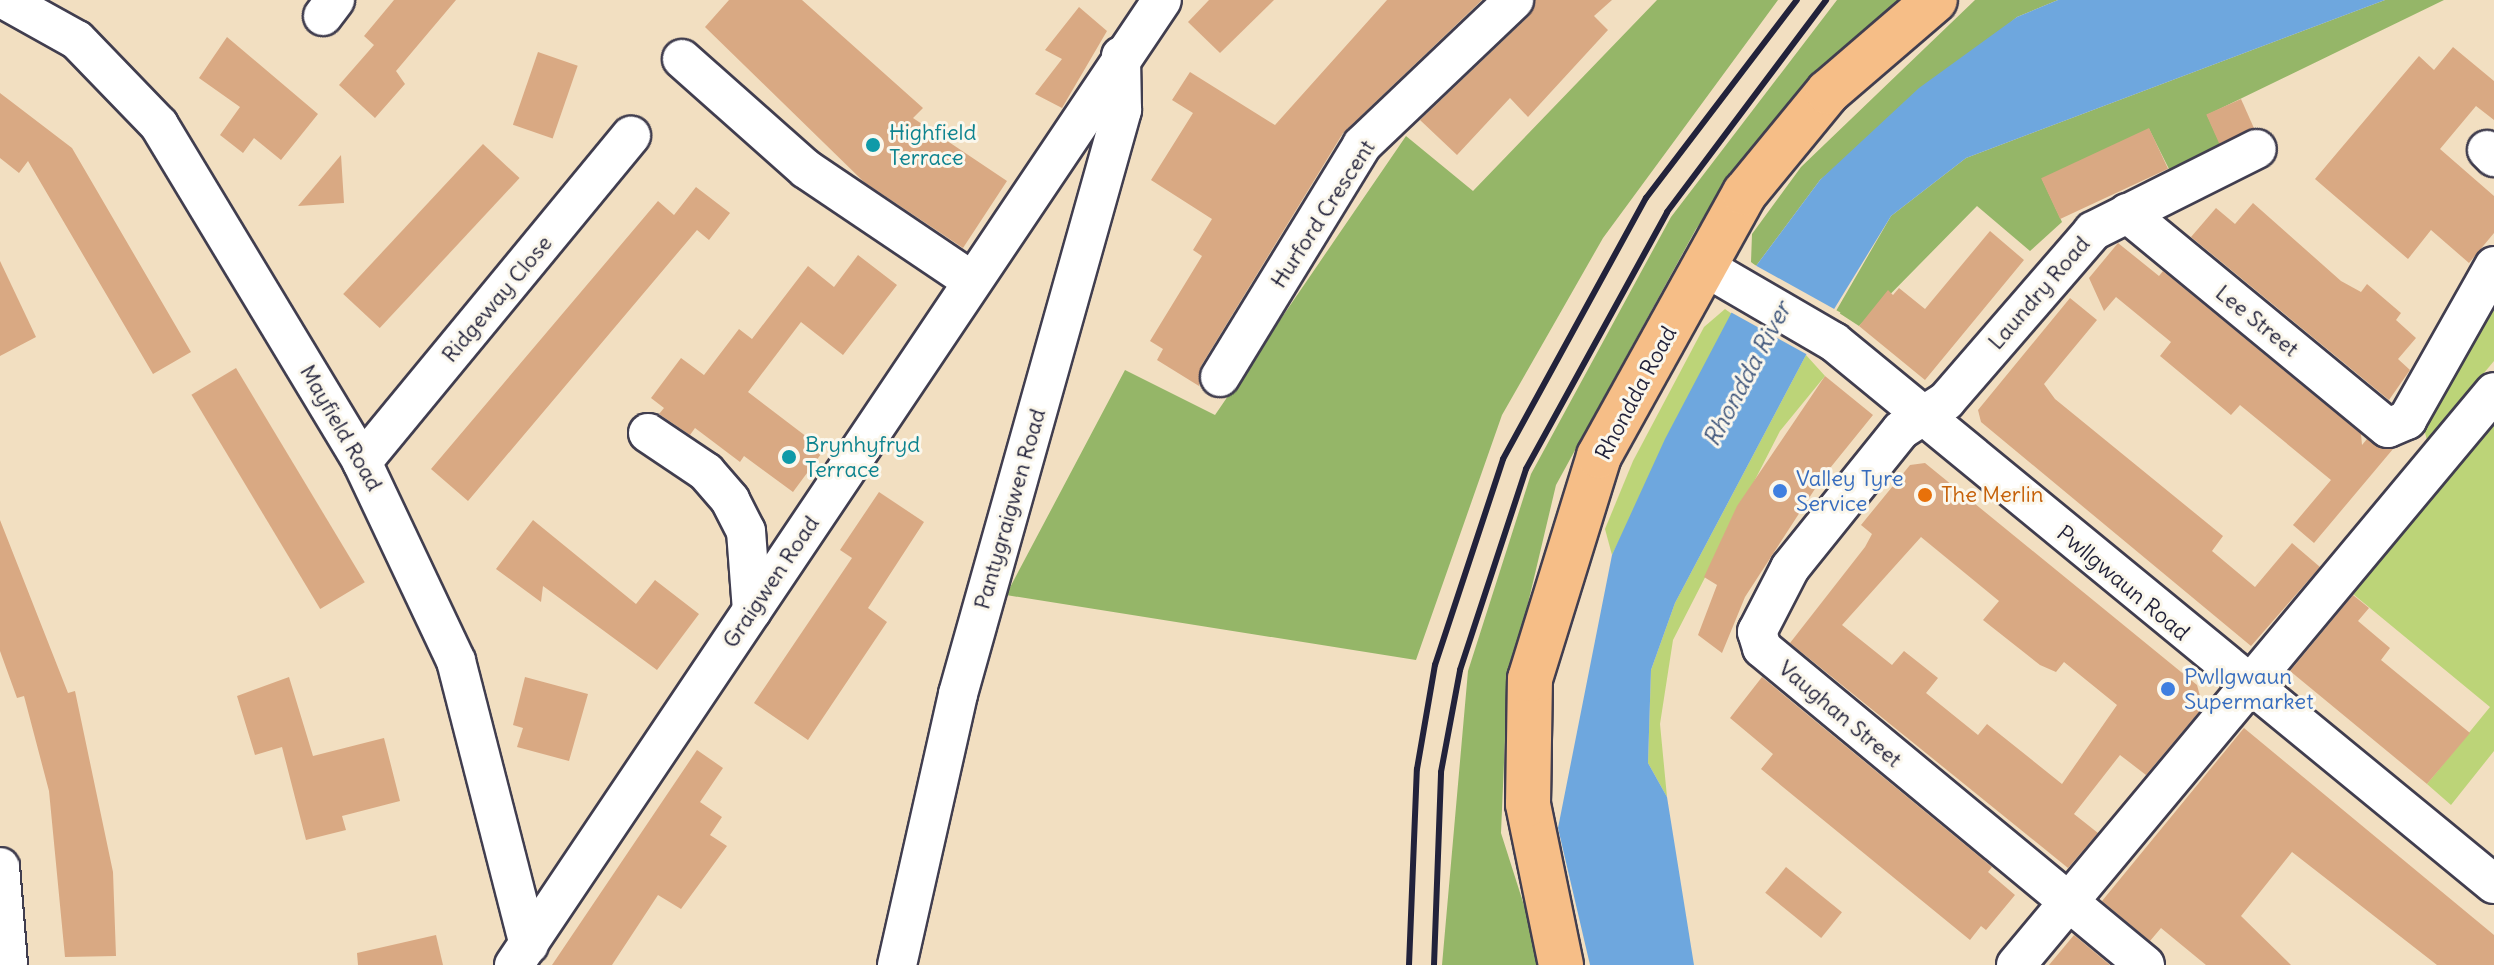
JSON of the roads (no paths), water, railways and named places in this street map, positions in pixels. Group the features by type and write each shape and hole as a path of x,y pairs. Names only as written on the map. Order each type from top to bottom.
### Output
{"main road":[{"name":"Rhondda Road","path":"1561,965 1528,804 1530,679 1599,456 1722,276 1781,144 1828,92 1935,0"}],"street":[{"name":"Mayfield Road","path":"5,0 77,40 159,125 362,462 456,661 522,955"},
{"name":"Hurford Crescent","path":"1220,377 1362,145 1514,0"},
{"name":"Graigwen Road","path":"522,955 1121,56 1150,4"},
{"name":"Pantygraigwen Road","path":"897,965 958,694 1122,110 1121,56"},
{"path":"682,59 806,169 972,281"},
{"name":"Ridgeway Close","path":"362,462 631,136"},
{"name":"Laundry Road","path":"1923,415 1946,401 2093,231 2257,149"},
{"name":"Lee Street","path":"2127,213 2388,428 2407,420 2494,266"},
{"name":"Pwllgwaun Road","path":"1722,276 1834,342 2247,686 2494,884"},
{"path":"2016,965 2494,392"},
{"name":"Vaughan Street","path":"1923,415 1901,430 1822,525 1757,632 1762,648 2145,965"},
{"path":"648,433 706,472 730,500 746,531 752,611"},
{"path":"0,867 8,965"}],"water":[{"name":"Rhondda River","path":"2058,0 2385,0 1966,158 1891,216 1806,355 1675,603 1651,670 1648,763 1667,797 1694,965 1590,965 1558,828 1612,555 1665,439 1756,266 1820,180 1919,88 2017,17"}],"railway":[{"path":"1409,965 1417,769 1435,665 1503,459 1646,198 1797,0"},
{"path":"1434,965 1441,772 1460,670 1526,469 1667,212 1826,0"}],"place":[{"name":"Highfield Terrace","path":"873,145"},
{"name":"Brynhyfryd Terrace","path":"789,457"},
{"name":"Valley Tyre Service","path":"1780,491"},
{"name":"The Merlin","path":"1925,495"},
{"name":"Pwllgwaun Supermarket","path":"2168,689"}]}
